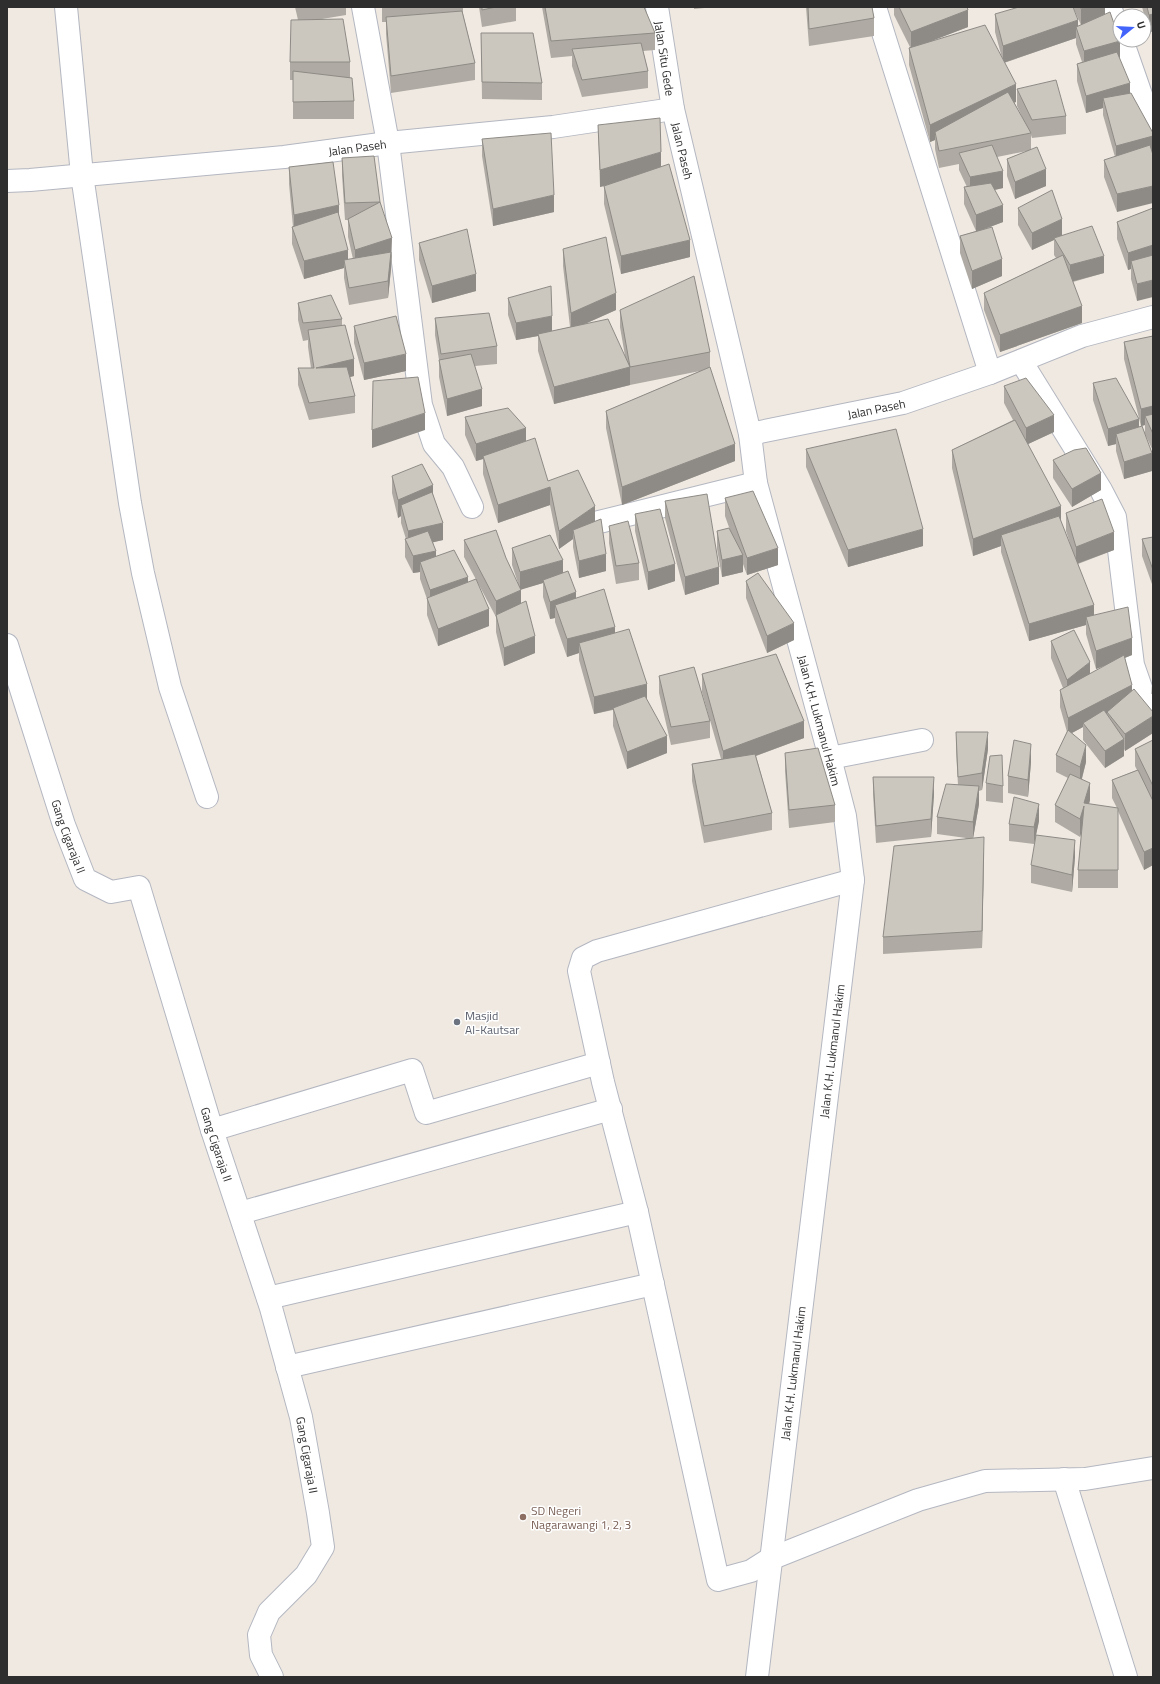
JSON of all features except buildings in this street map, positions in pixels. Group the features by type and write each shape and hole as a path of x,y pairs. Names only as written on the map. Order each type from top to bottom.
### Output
{"street":[{"path":"66,7 82,175 130,503 143,573 170,687 207,797"},
{"path":"363,7 388,143 421,405 434,444 453,467 472,507"},
{"name":"Jalan Situ Gede","path":"657,7 673,109"},
{"path":"875,7 990,374"},
{"path":"1125,48 1153,129"},
{"name":"Jalan Paseh","path":"7,181 284,157 388,143 553,127 673,109 750,434 903,403 990,374 1082,336 1153,317"},
{"path":"1021,361 1101,490 1115,517 1133,665 1147,705 1153,713"},
{"name":"Jalan K.H. Lukmanul Hakim","path":"750,434 756,482 845,816 853,880 770,1559 757,1677"},
{"path":"596,523 756,482"},
{"name":"Gang Cigaraja II","path":"7,646 64,825 85,879 112,892 139,887 212,1130 268,1298 301,1417 323,1547 306,1575 269,1612 259,1635 261,1655 272,1677"},
{"path":"830,758 922,740"},
{"path":"853,880 597,951 583,958 579,971 610,1109 638,1212 718,1580 751,1571 770,1559 918,1500 985,1481 1085,1479 1153,1468"},
{"path":"212,1130 412,1070 426,1113 599,1063"},
{"path":"240,1213 610,1109"},
{"path":"268,1298 638,1212"},
{"path":"287,1367 653,1284"},
{"path":"1064,1479 1126,1677"}],"place":[{"name":"Masjid Al-Kautsar","path":"457,1022"},
{"name":"SD Negeri Nagarawangi 1, 2, 3","path":"523,1517"}]}
